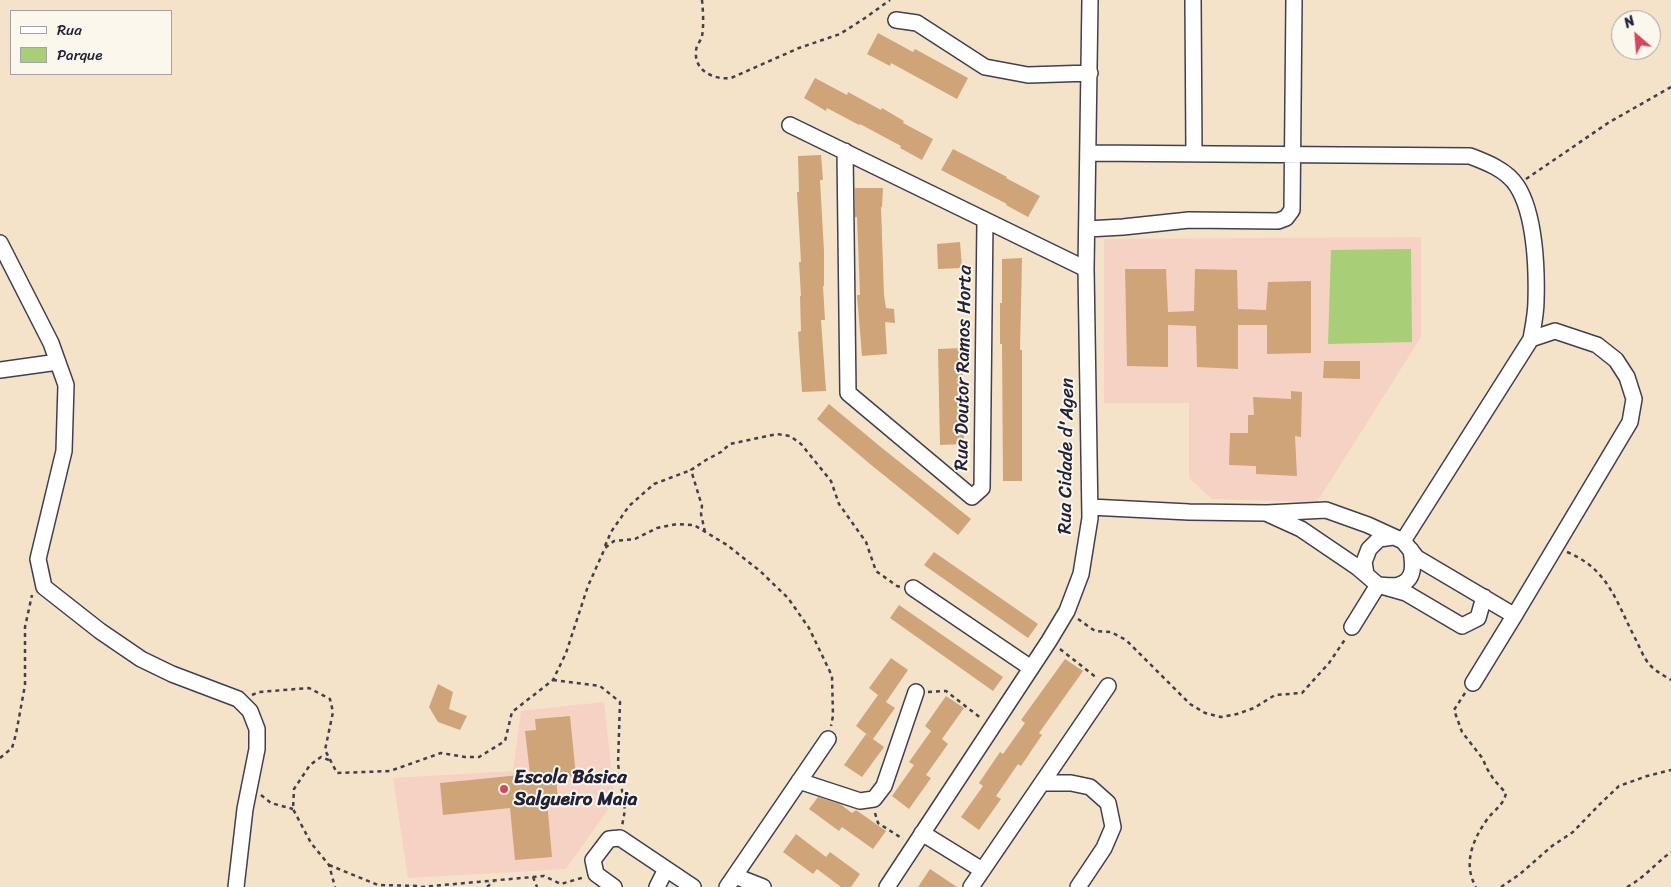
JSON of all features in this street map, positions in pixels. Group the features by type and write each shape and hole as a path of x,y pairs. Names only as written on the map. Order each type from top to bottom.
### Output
{"street":[{"name":"Rua Cidade d'Agen","path":"887,887 1049,641 1067,611 1081,574 1090,518 1086,269 1090,0"},
{"path":"1193,0 1194,153"},
{"path":"1087,229 1189,220 1278,221 1286,218 1292,210 1294,0"},
{"path":"896,20 917,23 986,67 1028,75 1090,73"},
{"path":"790,125 1086,269"},
{"name":"Rua Doutor Ramos Horta","path":"844,151 848,393 972,498 982,488 985,220"},
{"path":"1088,152 1470,156 1491,164 1517,185 1530,214 1534,252 1536,303 1531,339 1402,542"},
{"path":"0,244 51,343 66,385 64,451 38,559 44,586 100,631 140,659 172,674 238,699 250,711 257,729 258,749 245,809 236,887"},
{"path":"1473,683 1630,422 1634,399 1627,377 1616,360 1597,345 1555,331 1531,339"},
{"path":"0,370 58,362"},
{"path":"1090,507 1189,512 1267,513 1326,510 1368,525 1402,542 1417,558 1510,613 1516,613"},
{"path":"1267,513 1301,529 1366,574 1378,585 1406,593 1462,626 1478,618 1484,597"},
{"path":"1366,574 1364,562 1369,549 1379,539 1402,542"},
{"path":"1378,585 1399,585 1409,579 1413,569 1402,542"},
{"path":"1352,627 1378,585"},
{"path":"913,588 1031,668"},
{"path":"971,887 1108,686"},
{"path":"799,781 860,801 874,799 884,786 916,692"},
{"path":"762,887 731,882 828,739"},
{"path":"1042,783 1071,783 1090,787 1108,803 1113,827 1104,848 1078,887"},
{"path":"614,887 596,874 593,860 609,839 620,838 693,887"},
{"path":"918,839 982,870"},
{"path":"657,887 666,869"}],"path":[{"path":"702,0 702,37 696,48 698,63 703,70 720,79 731,78 799,48 840,34 890,0"},
{"path":"1517,185 1608,123 1671,87"},
{"path":"238,699 259,692 309,688 330,699 333,712 326,750 337,773 390,771 440,753 479,757 505,741 512,712 553,680 566,653 588,586 611,532 629,506 654,484 691,470 721,452 730,444 777,434 790,436 801,444 815,464 831,481 839,504 866,542 876,571 897,586 913,588"},
{"path":"691,470 702,506 701,514 706,532"},
{"path":"605,548 614,541 634,539 657,528 677,524 694,525 727,545 760,571 788,598 809,628 832,676 833,716 828,739"},
{"path":"1554,547 1580,557 1605,580 1622,608 1626,620 1649,663 1660,674 1671,680"},
{"path":"1,756 12,748 16,734 25,685 25,627 33,592 44,586"},
{"path":"1067,611 1095,631 1111,632 1126,640 1190,704 1205,714 1221,717 1254,708 1275,695 1302,693 1328,663 1352,627"},
{"path":"1049,641 1108,686"},
{"path":"553,680 600,686 620,702 618,764 625,810 620,838"},
{"path":"1473,683 1454,710 1462,732 1483,759 1494,780 1506,793 1504,800 1486,820 1474,842 1469,858 1469,870 1476,887"},
{"path":"916,692 946,691 992,727"},
{"path":"330,760 321,757 310,765 294,789 293,809 311,843 329,865 335,887"},
{"path":"1501,887 1520,874 1552,846 1573,832 1619,786 1671,770"},
{"path":"251,779 256,791 271,802 293,809"},
{"path":"870,800 878,823 918,839"},
{"path":"1627,887 1640,880 1657,862 1671,852"},
{"path":"329,865 378,885 427,886"},
{"path":"421,887 544,876 561,884 596,874"},
{"path":"533,877 537,887"},
{"path":"487,887 494,881"}],"shaded area":[{"path":"1421,237 1421,337 1317,502 1212,499 1189,478 1189,403 1104,403 1104,239"},
{"name":"Escola Básica Salgueiro Maia","path":"604,702 615,800 566,869 408,878 393,778 513,771 521,711"}],"green space":[{"path":"1411,249 1412,342 1328,344 1331,250"}],"building":[{"path":"878,33 913,52 915,49 968,78 957,99 891,63 890,66 867,54"},
{"path":"815,78 847,95 848,92 881,110 882,108 904,121 903,123 933,139 922,160 900,148 901,146 860,124 827,108 826,111 804,98"},
{"path":"953,149 1040,196 1028,217 941,170"},
{"path":"821,155 823,180 820,180 825,320 821,320 826,391 802,392 798,332 801,331 799,262 801,262 797,192 799,192 798,156"},
{"path":"855,188 883,188 881,207 884,295 886,308 894,309 895,323 885,322 887,354 862,356 857,295 860,295"},
{"path":"960,242 962,268 938,269 937,244"},
{"path":"1022,258 1020,350 1022,350 1022,481 1003,481 1002,344 1000,344 1002,259"},
{"path":"1125,269 1166,269 1168,312 1194,311 1195,269 1237,270 1238,309 1266,310 1268,282 1311,281 1311,353 1267,354 1267,325 1238,325 1238,369 1197,367 1196,326 1168,325 1168,367 1127,366"},
{"path":"962,348 964,444 940,445 938,349"},
{"path":"1324,361 1360,361 1360,379 1323,378"},
{"path":"1291,391 1302,392 1301,437 1295,436 1297,476 1256,474 1256,466 1229,465 1230,433 1248,433 1248,415 1254,415 1253,397 1291,399"},
{"path":"829,404 971,519 958,535 817,419"},
{"path":"934,552 1038,624 1028,638 924,565"},
{"path":"899,605 1003,677 993,691 890,618"},
{"path":"891,658 908,670 886,702 895,708 873,739 856,726 878,695 869,688"},
{"path":"1065,659 1083,671 1039,733 1042,735 1021,766 1018,764 996,796 1001,799 979,830 961,817 983,786 979,783 1000,752 1003,754 1025,723 1021,720"},
{"path":"438,684 453,692 449,709 467,716 460,730 438,722 429,707"},
{"path":"946,696 964,708 942,739 948,744 926,775 931,778 909,809 892,796 914,765 909,762 931,731 925,726"},
{"path":"570,716 576,776 556,778 558,800 547,801 552,857 515,860 510,808 443,815 440,783 530,774 525,731 536,730 535,719"},
{"path":"866,734 884,747 862,777 844,765"},
{"path":"818,797 840,804 852,813 856,810 886,831 873,849 842,827 839,831 809,809"},
{"path":"796,834 826,857 830,852 860,874 851,887 841,887 817,869 813,874 783,852"},
{"path":"930,869 957,887 918,887"}],"place":[{"name":"Escola Básica Salgueiro Maia","path":"504,789"}]}
